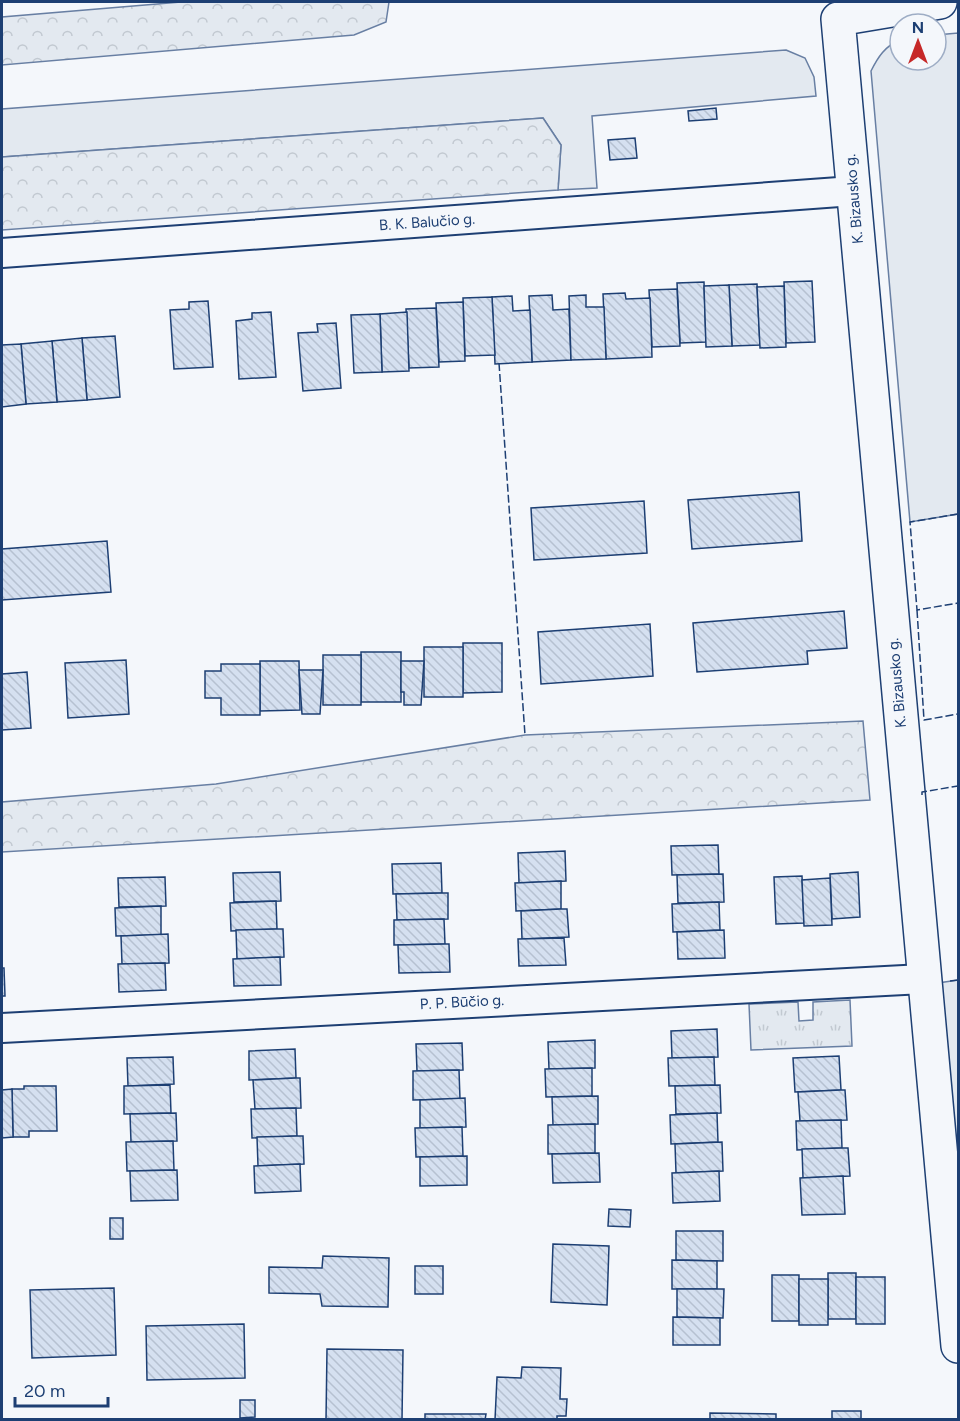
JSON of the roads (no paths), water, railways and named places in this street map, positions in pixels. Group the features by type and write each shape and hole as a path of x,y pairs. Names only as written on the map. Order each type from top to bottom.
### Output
{"street":[{"path":"837,10 940,2"},
{"name":"K. Bizausko g.","path":"837,10 923,979 952,1211 958,1346"},
{"name":"B. K. Balučio g.","path":"2,253 853,191"},
{"name":"P. P. Būčio g.","path":"2,1028 923,979"}]}
